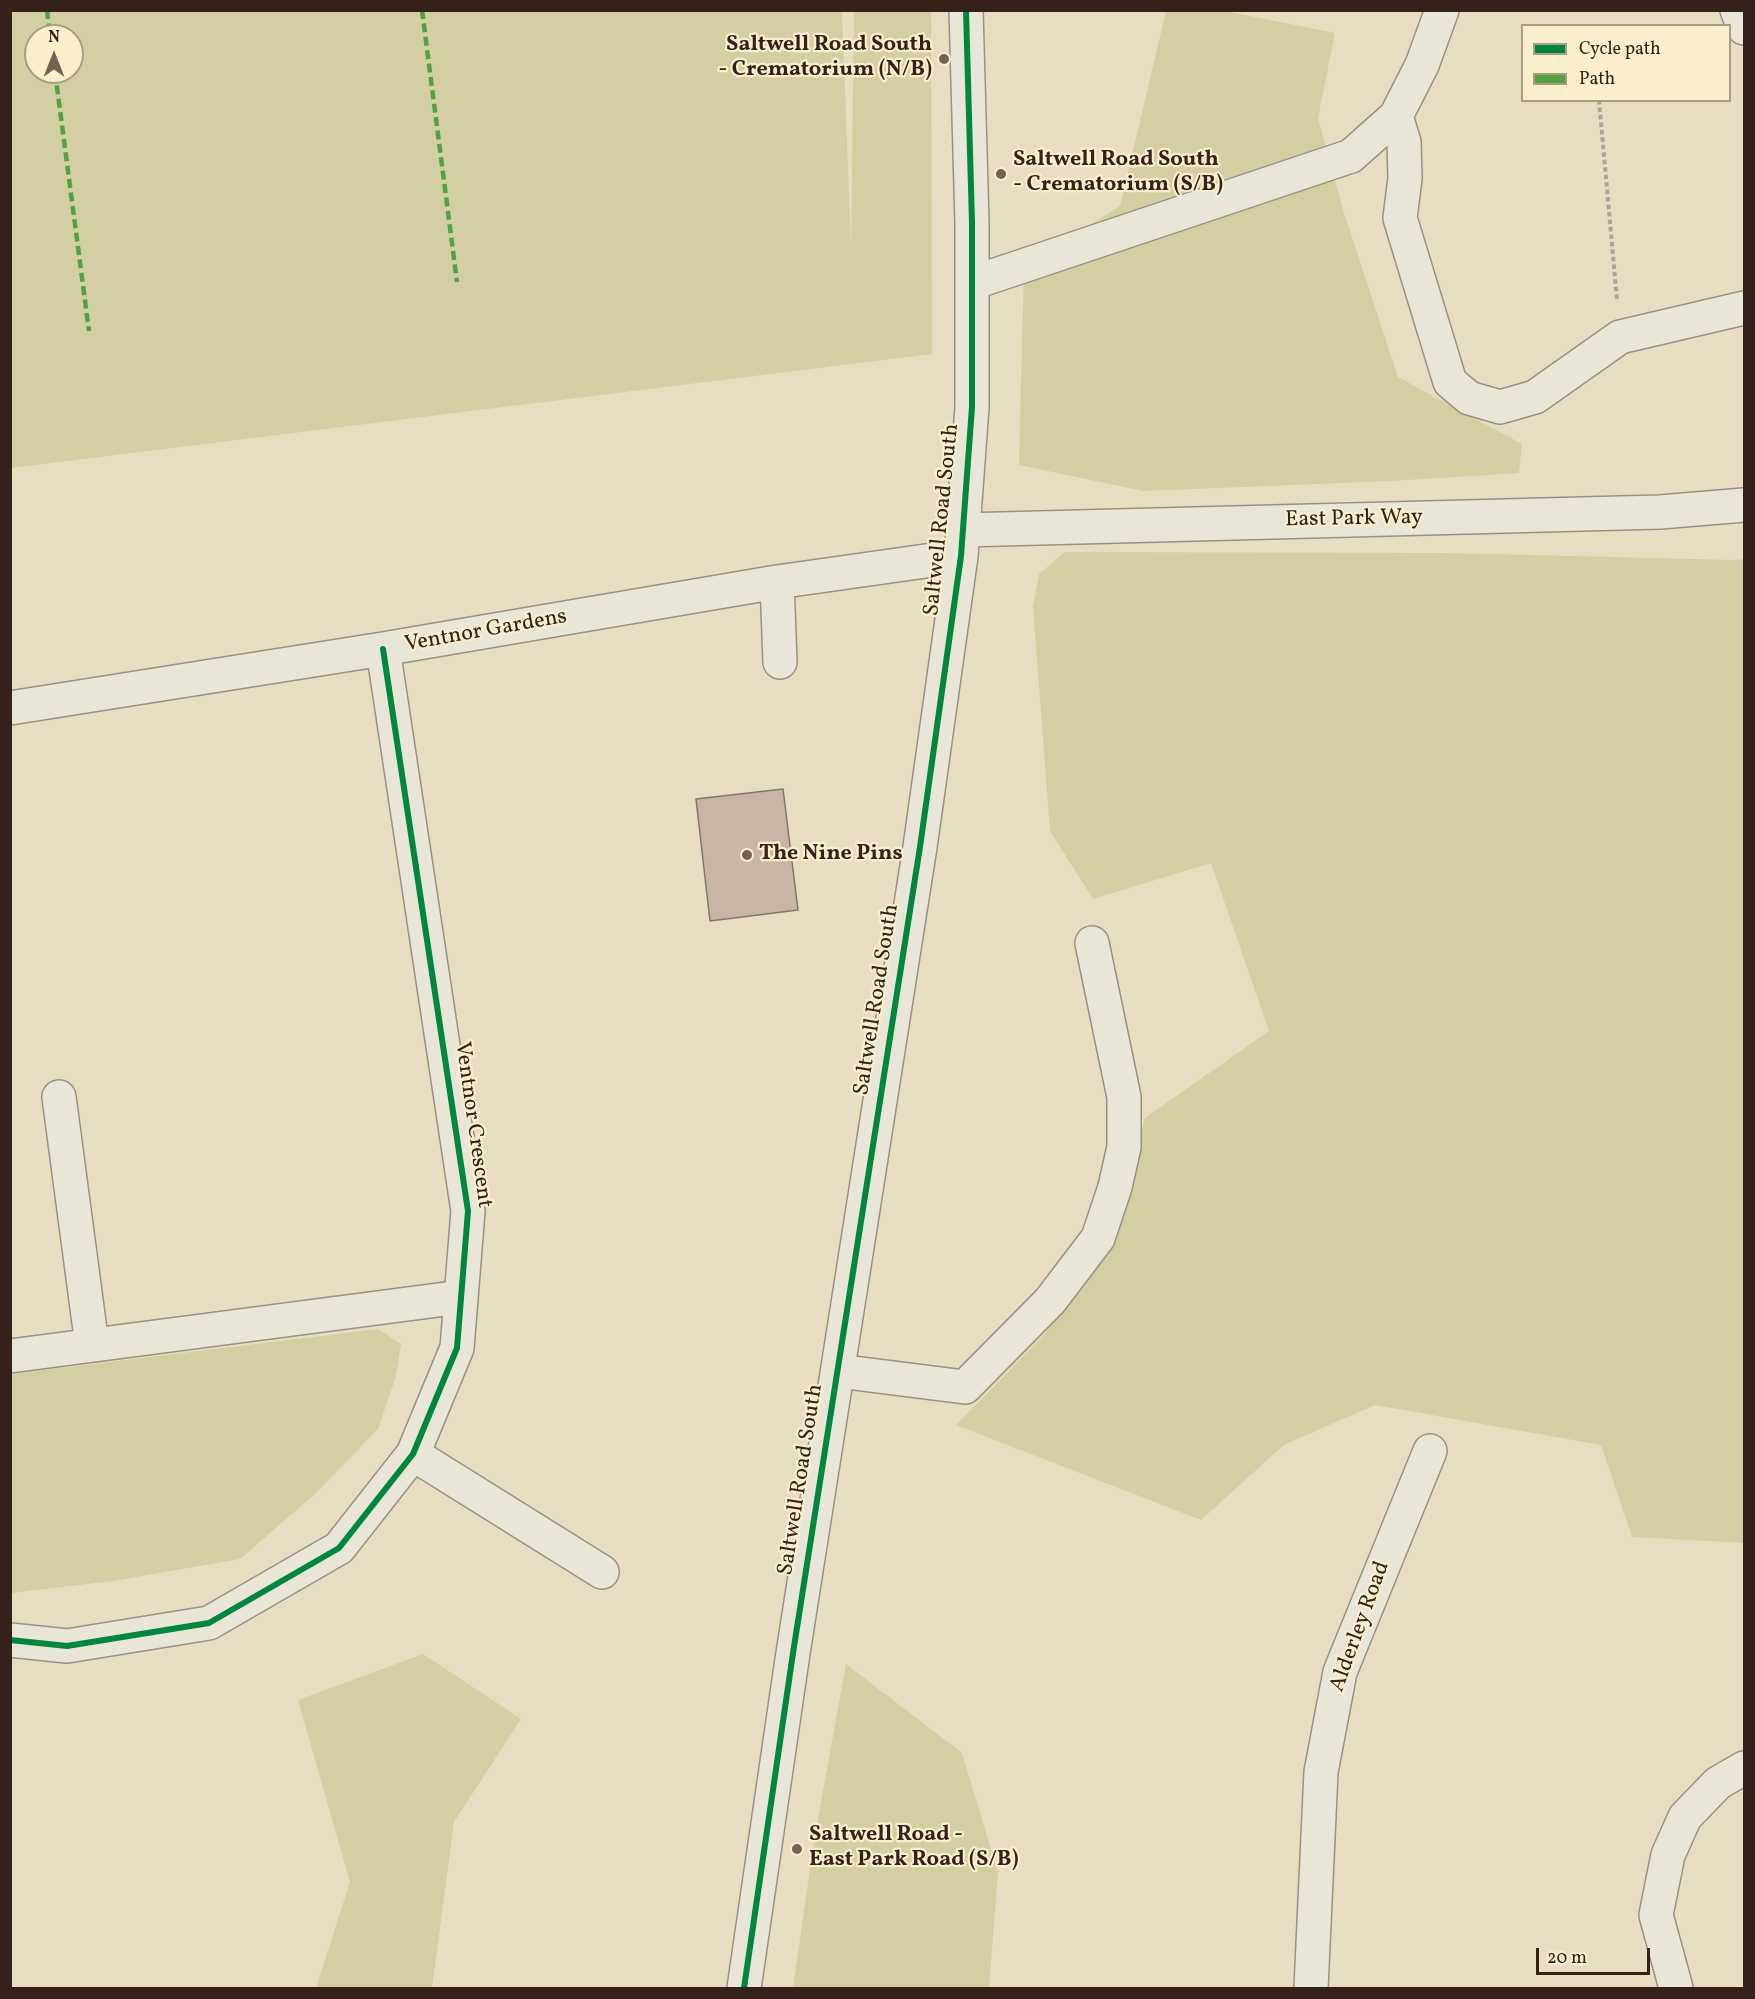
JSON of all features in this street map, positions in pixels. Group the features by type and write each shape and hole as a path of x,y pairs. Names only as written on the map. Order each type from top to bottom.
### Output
{"street":[{"name":"Saltwell Road South","path":"744,1989 795,1641 920,847 962,543 972,407 972,283 966,10"},
{"path":"972,283 1351,156 1396,116 1422,65 1442,10"},
{"path":"1737,10 1744,28"},
{"path":"1396,116 1404,142 1405,178 1400,218 1450,382 1469,398 1500,407 1535,396 1620,337 1744,308"},
{"name":"East Park Way","path":"962,543 1660,512 1744,505"},
{"name":"Ventnor Gardens","path":"10,708 382,649 777,582 962,543"},
{"path":"777,582 780,662"},
{"name":"Ventnor Crescent","path":"10,1640 67,1646 209,1623 339,1548 413,1454 457,1348 468,1211 382,649"},
{"path":"838,1371 965,1387 1050,1301 1098,1238 1115,1187 1124,1147 1124,1097 1092,943"},
{"path":"59,1097 92,1345"},
{"path":"10,1356 461,1297"},
{"name":"Alderley Road","path":"1311,1989 1321,1772 1340,1672 1430,1451"},
{"path":"413,1454 602,1572"},
{"path":"1676,1989 1656,1915 1668,1855 1684,1817 1718,1783 1744,1767"}],"path":[{"path":"1599,102 1620,337"}],"shaded area":[{"path":"10,11 842,11 851,245 854,11 931,11 932,354 11,468"},
{"path":"1166,11 1225,11 1335,33 1318,118 1344,213 1398,377 1522,444 1519,473 1392,481 1143,491 1019,465 1024,266 1120,206"},
{"path":"1065,552 1447,553 1744,559 1744,1543 1632,1537 1601,1445 1375,1405 1284,1445 1201,1520 956,1425 1045,1334 1116,1227 1145,1118 1269,1031 1211,863 1093,899 1050,831 1033,607 1039,574"},
{"path":"378,1329 401,1344 396,1376 378,1429 314,1495 240,1559 113,1581 11,1593 11,1374"},
{"path":"423,1654 521,1719 454,1822 432,1988 316,1988 350,1882 298,1700"},
{"path":"846,1664 962,1753 998,1872 989,1988 793,1988 814,1841"}],"building":[{"name":"The Nine Pins","path":"783,789 798,910 710,921 696,799"}],"marked path":[{"path":"47,10 49,24"},
{"path":"422,10 457,282"},
{"path":"57,84 89,331"}],"cycle path":[{"path":"744,1988 793,1653 920,847 961,556 972,407 972,223 966,10"},
{"path":"10,1640 67,1646 209,1623 339,1548 413,1454 457,1348 468,1211 383,649"}],"place":[{"name":"Saltwell Road South - Crematorium (N/B)","path":"944,59"},
{"name":"Saltwell Road South - Crematorium (S/B)","path":"1001,174"},
{"name":"The Nine Pins","path":"747,855"},
{"name":"Saltwell Road - East Park Road (S/B)","path":"797,1849"}]}
